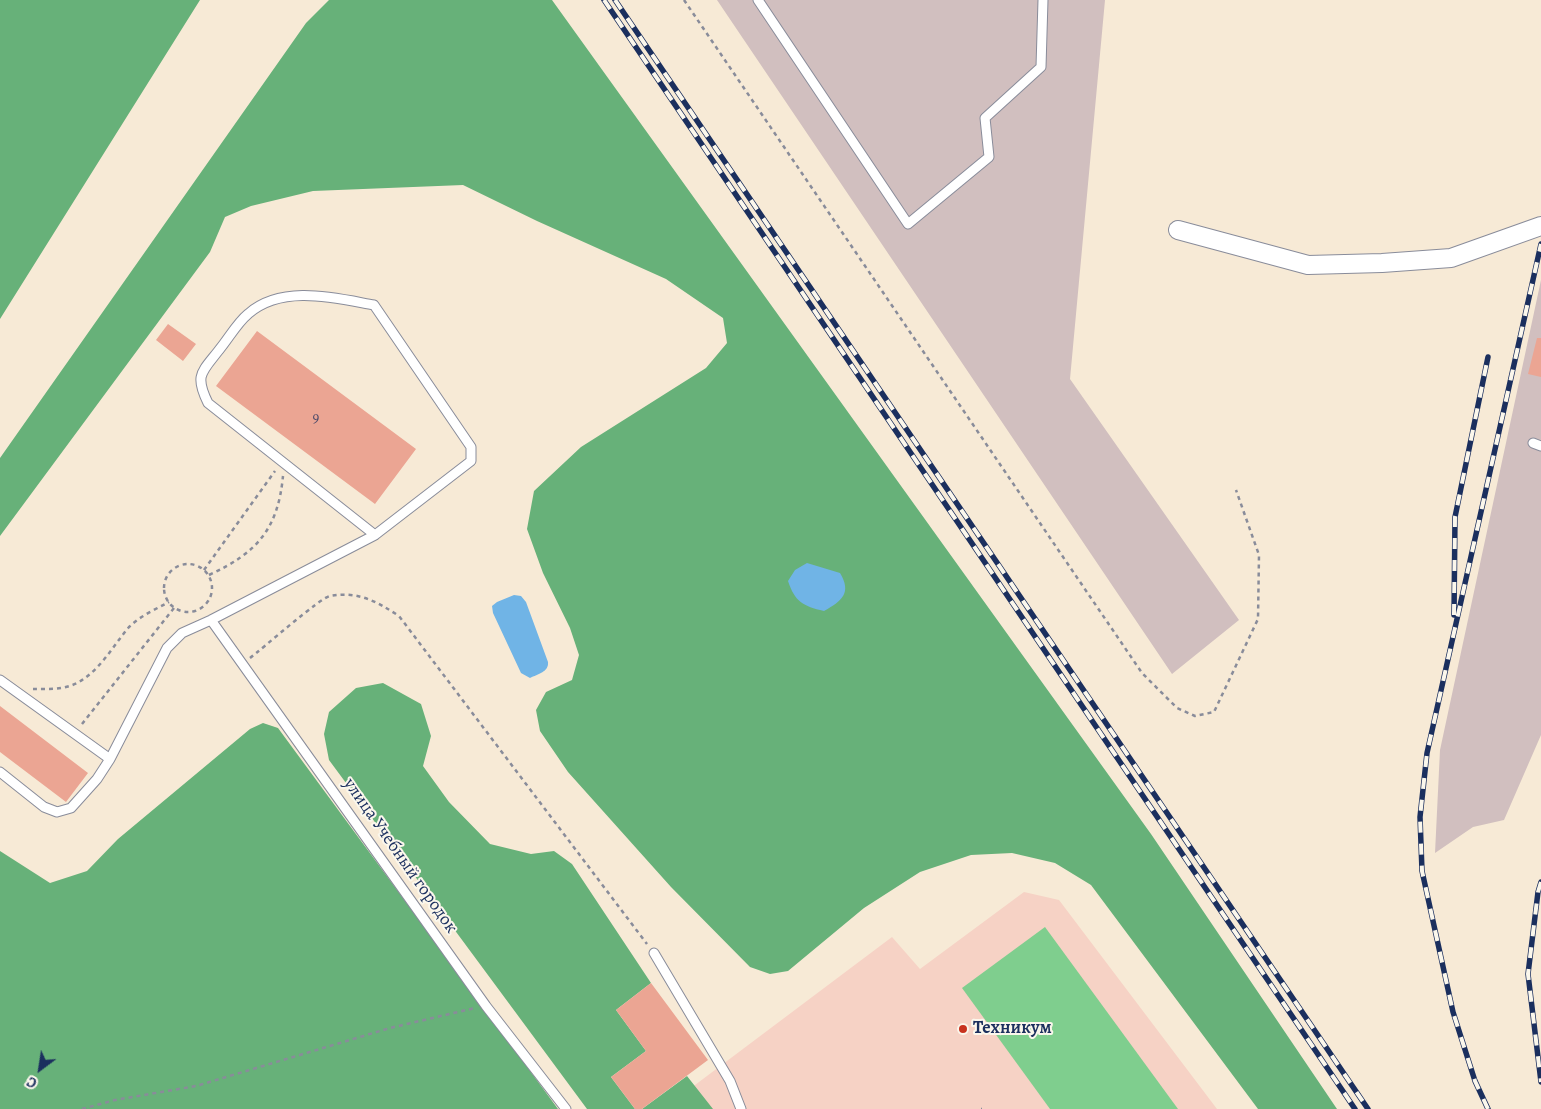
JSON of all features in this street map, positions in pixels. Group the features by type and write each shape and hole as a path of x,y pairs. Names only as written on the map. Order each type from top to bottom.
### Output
{"street":[{"path":"1178,230 1308,265 1382,263 1451,258 1541,226"}],"lane":[{"path":"758,0 908,224 988,157 984,118 1041,67 1043,0"},
{"path":"0,772 44,806 57,812 71,808 97,779 110,758 167,648 182,633 375,536 471,461 471,447 374,305 321,296 294,296 270,301 248,314 201,373 200,388 208,403 375,536"},
{"name":"улица Учебный городок","path":"210,620 486,1006 566,1109"},
{"path":"0,680 110,758"},
{"path":"654,953 730,1081 741,1109"}],"path":[{"path":"684,0 1142,673 1177,708 1195,716 1214,712 1258,619 1259,556 1236,490"},
{"path":"204,570 282,462"},
{"path":"208,575 231,563 248,551 267,532 275,517 281,495 282,462"},
{"path":"190,564 204,570 208,575 211,581 212,594 205,606 194,612 180,611 169,602 164,588 166,580 175,569 190,564"},
{"path":"243,664 327,596 350,595 374,600 398,616 654,953"},
{"path":"15,690 59,688 78,682 95,669 115,647 130,626 169,602"},
{"path":"76,733 174,608"},
{"path":"82,1109 114,1100 196,1086 390,1028 486,1006"}],"shaded area":[{"path":"717,0 1105,0 1070,379 1239,620 1172,674"},
{"path":"1541,280 1541,735 1504,820 1473,827 1435,853 1440,750"},
{"name":"Техникум","path":"1024,892 1059,900 1217,1109 705,1109 691,1088 892,937 920,969"}],"green space":[{"path":"0,0 200,0 0,319"},
{"path":"329,0 552,0 1151,834 1337,1109 1258,1109 1091,885 1055,863 1012,853 971,855 920,872 864,908 788,971 770,974 750,967 671,887 568,772 540,731 536,710 546,692 572,680 579,655 570,628 543,573 527,529 534,491 581,447 706,368 727,343 723,318 666,279 537,221 463,185 313,191 251,206 225,217 210,252 0,536 0,458 306,23"},
{"path":"383,683 421,704 431,736 423,766 449,802 490,844 531,854 554,851 572,864 651,983 616,1010 646,1051 611,1077 635,1109 587,1109 329,760 324,734 329,712 356,688"},
{"path":"263,723 278,728 558,1109 0,1109 0,851 50,883 87,871 118,839 250,729"},
{"path":"1045,927 1178,1109 1050,1109 962,988"},
{"path":"687,1076 713,1109 642,1109"}],"water":[{"path":"807,563 840,573 843,580 845,591 843,596 836,604 824,611 801,602 794,594 788,581 795,570"},
{"path":"514,595 521,596 526,602 548,662 545,670 530,678 521,673 493,613 492,606"}],"building":[{"path":"168,324 196,344 183,361 156,340"},
{"path":"257,331 416,449 375,504 216,386"},
{"path":"1537,338 1541,338 1541,377 1528,374"},
{"path":"0,706 88,773 66,802 0,752"},
{"path":"651,983 708,1060 642,1109 635,1109 611,1077 646,1051 616,1010"}],"railway":[{"path":"604,0 1355,1109"},
{"path":"615,0 1368,1109"},
{"path":"1488,1109 1475,1081 1453,1012 1422,871 1420,817 1427,753 1541,244"},
{"path":"1454,615 1455,517 1488,357"},
{"path":"1541,882 1538,892 1528,974 1541,1082"}],"place":[{"name":"Техникум","path":"963,1029"}]}
